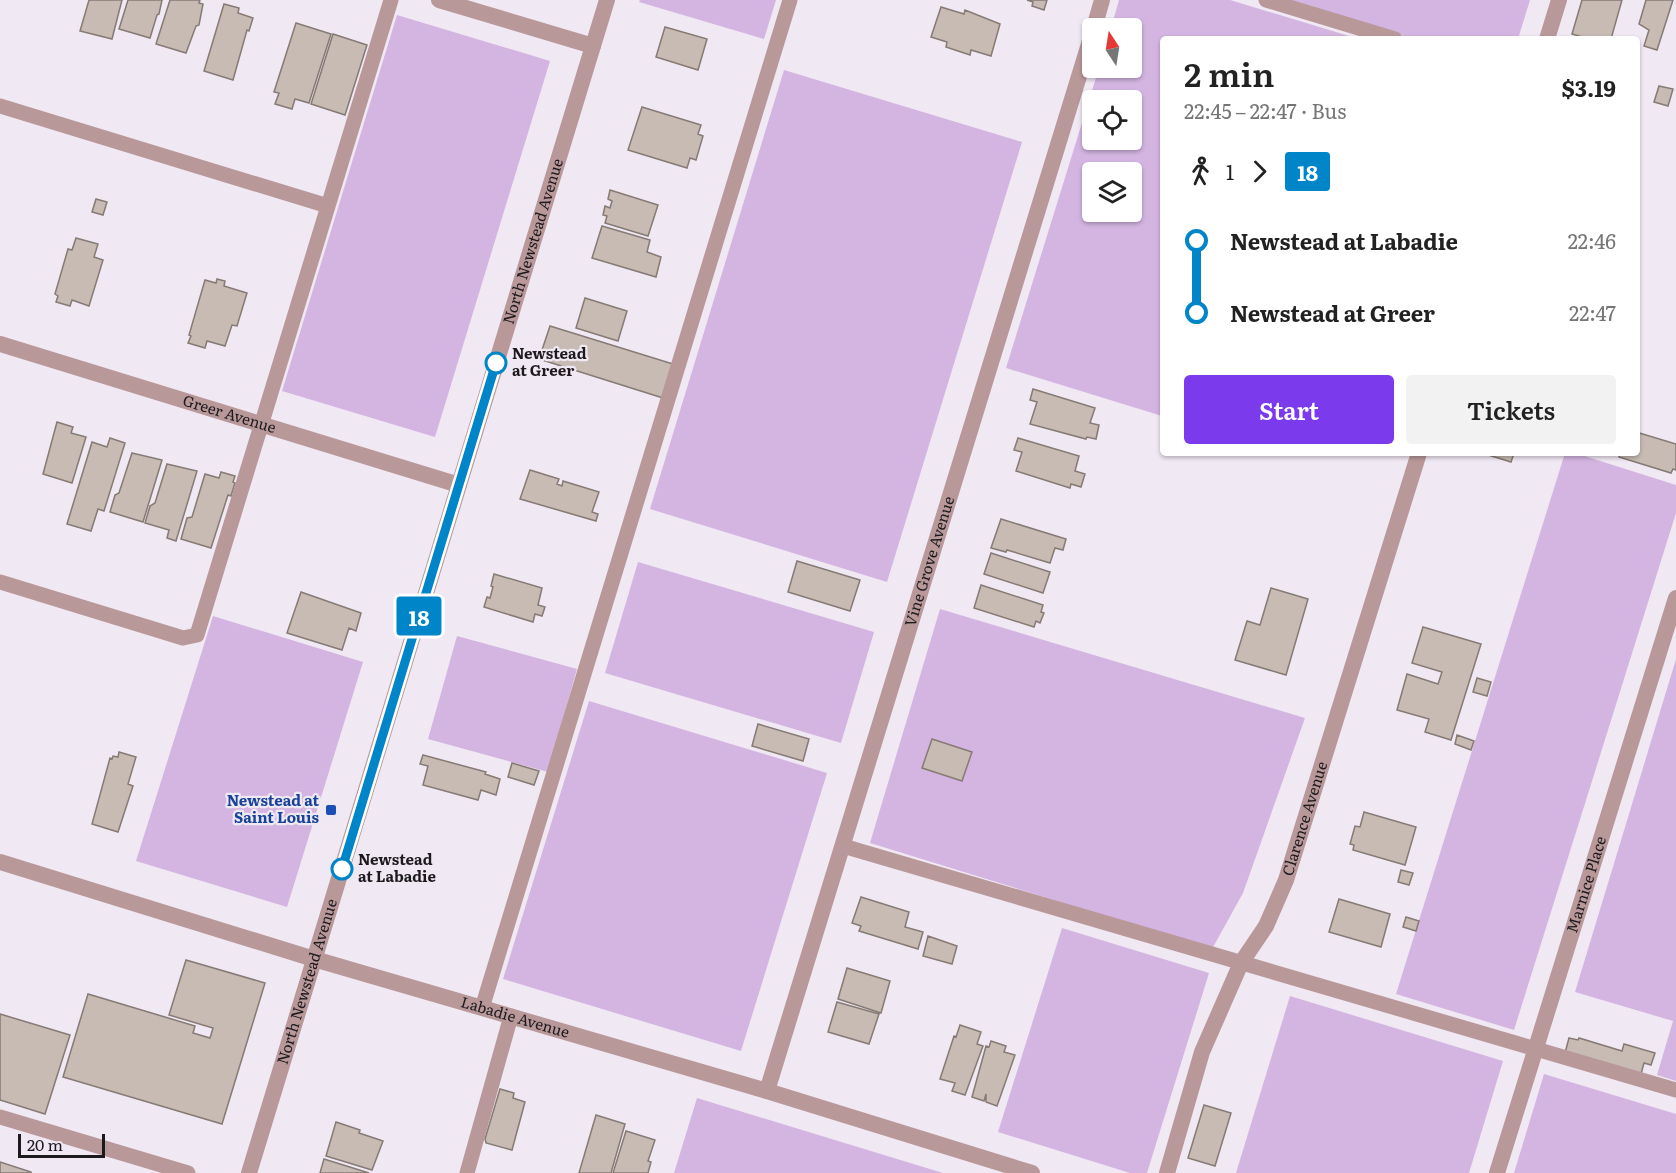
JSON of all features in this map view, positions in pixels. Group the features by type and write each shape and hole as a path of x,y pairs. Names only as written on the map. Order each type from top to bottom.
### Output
{"street":[{"path":"439,0 592,46"},
{"name":"North Newstead Avenue","path":"249,1173 607,0"},
{"path":"1097,18 1102,0"},
{"path":"1548,36 1559,0"},
{"name":"Vine Grove Avenue","path":"767,1091 1082,67"},
{"name":"Greer Avenue","path":"0,344 459,485"},
{"name":"Clarence Avenue","path":"1167,1173 1202,1052 1241,963 1266,926 1286,880 1418,456"},
{"name":"Marnice Place","path":"1497,1173 1676,598"},
{"name":"Labadie Avenue","path":"0,862 314,960 767,1091 1032,1173"}],"lane":[{"path":"0,582 183,638 198,635 391,0"},
{"path":"482,1008 790,0"},
{"path":"1266,0 1385,36"},
{"path":"0,106 328,206"},
{"path":"843,846 1676,1090"},
{"path":"466,1173 511,1016"},
{"path":"0,1117 188,1173"}],"shaded area":[{"path":"640,0 776,0 764,39 639,2"},
{"path":"1119,0 1230,0 1349,36 1160,36 1160,415 1006,368 1082,123 1082,150 1142,150 1142,90 1092,90 1096,78 1142,78 1142,18 1114,18"},
{"path":"1287,0 1530,0 1519,36 1404,36"},
{"path":"397,15 550,61 435,437 282,391"},
{"path":"784,70 1022,142 887,582 650,509"},
{"path":"1564,456 1584,456 1676,485 1676,513 1514,1030 1396,994"},
{"path":"638,562 874,632 841,743 605,673"},
{"path":"940,609 1305,718 1243,893 1212,949 870,843"},
{"path":"213,616 363,662 287,907 136,861"},
{"path":"457,636 577,669 548,772 428,739"},
{"path":"1676,659 1676,1081 1657,1075 1673,1021 1575,992"},
{"path":"589,701 827,773 741,1051 503,979"},
{"path":"1062,928 1209,973 1147,1173 1130,1173 998,1132"},
{"path":"1290,996 1503,1061 1469,1173 1236,1173"},
{"path":"1544,1074 1676,1114 1676,1173 1514,1173"},
{"path":"697,1098 943,1173 674,1173"}],"building":[{"path":"89,0 122,0 112,39 80,31"},
{"path":"128,0 162,0 150,38 119,29"},
{"path":"170,0 200,0 199,3 203,4 199,25 196,26 186,53 156,44"},
{"path":"1027,0 1047,0 1044,10 1032,6 1033,2"},
{"path":"1582,0 1622,0 1612,36 1572,34"},
{"path":"1646,0 1673,0 1657,50 1644,46 1649,30 1639,24"},
{"path":"224,4 239,8 238,13 253,18 249,31 247,30 233,80 204,71"},
{"path":"941,7 964,14 965,10 1000,24 991,56 971,50 970,55 946,47 947,42 931,37"},
{"path":"296,23 331,34 309,103 295,99 292,109 275,104 279,93 274,92"},
{"path":"665,27 707,39 698,70 656,57"},
{"path":"333,34 367,45 345,115 311,104"},
{"path":"1659,86 1673,89 1668,106 1654,102"},
{"path":"642,107 701,125 698,134 703,136 696,160 690,158 687,168 628,150"},
{"path":"610,190 658,205 648,236 605,223 607,216 603,215 605,206 610,208 612,201 608,199"},
{"path":"96,199 107,202 103,215 92,212"},
{"path":"602,226 650,240 647,252 661,257 656,277 592,258"},
{"path":"76,238 98,244 94,257 103,260 89,306 72,300 70,306 56,302 58,296 55,294 68,249 72,250"},
{"path":"217,279 225,281 224,286 247,293 237,326 232,325 225,346 207,341 205,348 188,343 205,280 216,283"},
{"path":"585,298 627,311 618,341 576,328"},
{"path":"550,326 673,364 663,398 539,359"},
{"path":"1033,389 1095,408 1090,423 1099,425 1096,439 1087,437 1086,439 1030,424 1037,402 1030,400"},
{"path":"57,422 73,427 71,433 86,437 72,483 43,474"},
{"path":"1640,433 1676,444 1676,470 1673,469 1671,473 1619,457 1640,456"},
{"path":"110,438 125,443 104,511 98,509 91,531 67,524 92,442 107,447"},
{"path":"1018,438 1079,456 1075,471 1085,474 1081,487 1071,484 1070,488 1016,471 1022,452 1014,450"},
{"path":"132,453 162,460 143,522 110,512"},
{"path":"1492,456 1513,456 1511,462"},
{"path":"167,464 197,471 176,541 167,538 169,530 145,523 150,506 155,503"},
{"path":"530,470 559,479 557,484 562,486 563,481 599,492 592,512 598,514 596,521 520,499"},
{"path":"221,472 235,476 233,482 235,483 231,496 228,495 211,548 181,539 187,518 192,517 205,474 219,478"},
{"path":"1001,519 1066,539 1063,550 1055,548 1050,563 1007,550 1006,552 991,548"},
{"path":"991,553 1050,572 1043,593 984,574"},
{"path":"797,561 860,580 850,611 788,592"},
{"path":"494,574 542,588 538,605 545,607 542,616 535,614 533,622 484,607 487,597 490,598"},
{"path":"981,585 1043,605 1041,612 1044,613 1040,623 1036,621 1034,627 974,608"},
{"path":"1271,588 1308,599 1286,675 1235,660 1247,621 1260,625"},
{"path":"301,592 361,613 356,631 349,628 342,650 287,633"},
{"path":"1423,627 1481,644 1451,740 1425,732 1429,719 1397,710 1407,674 1438,684 1442,672 1412,663"},
{"path":"1477,678 1491,682 1487,696 1473,692"},
{"path":"758,724 809,739 803,761 752,746"},
{"path":"1457,735 1474,741 1471,750 1455,744"},
{"path":"932,739 972,752 962,781 922,768"},
{"path":"119,752 136,757 128,784 133,786 118,832 92,824 110,758 118,757"},
{"path":"423,755 486,772 485,774 500,779 496,795 481,790 478,800 423,785 428,766 420,764"},
{"path":"512,763 539,771 534,785 508,777"},
{"path":"1364,812 1416,827 1405,865 1353,850 1354,845 1350,844 1355,826 1360,827"},
{"path":"1401,870 1413,873 1409,885 1398,882"},
{"path":"861,897 909,912 905,927 923,932 918,949 859,931 861,926 852,923"},
{"path":"1339,899 1390,914 1381,947 1329,932"},
{"path":"1406,917 1419,921 1416,931 1403,927"},
{"path":"928,936 957,946 952,964 923,956"},
{"path":"186,960 265,983 222,1124 63,1077 88,994 195,1026 193,1033 210,1038 213,1028 169,1015"},
{"path":"847,968 890,981 881,1013 838,999"},
{"path":"837,1002 879,1014 869,1044 828,1032"},
{"path":"0,1014 70,1035 45,1114 0,1100"},
{"path":"960,1025 981,1032 977,1044 983,1046 965,1095 952,1091 955,1083 940,1079 954,1036 956,1037"},
{"path":"1569,1038 1578,1040 1579,1038 1622,1051 1624,1044 1655,1053 1651,1065 1644,1063 1640,1078 1565,1053"},
{"path":"991,1041 1006,1046 1004,1052 1015,1055 997,1106 986,1102 986,1094 984,1101 972,1097 986,1046 989,1047"},
{"path":"500,1089 514,1093 513,1098 525,1102 512,1150 486,1143 485,1139"},
{"path":"1204,1105 1231,1113 1215,1166 1188,1158"},
{"path":"596,1115 625,1124 611,1173 579,1173"},
{"path":"336,1122 383,1141 372,1170 326,1156"},
{"path":"626,1131 655,1140 648,1161 651,1162 648,1173 613,1173"},
{"path":"324,1159 369,1173 320,1173"},
{"path":"0,1162 31,1172 31,1173 0,1173"}],"bus line":[{"name":"18","path":"342,869 496,363"}],"place":[{"name":"Newstead at Greer","path":"496,363"},
{"name":"Newstead at Saint Louis","path":"331,810"},
{"name":"Newstead at Labadie","path":"342,869"}]}
